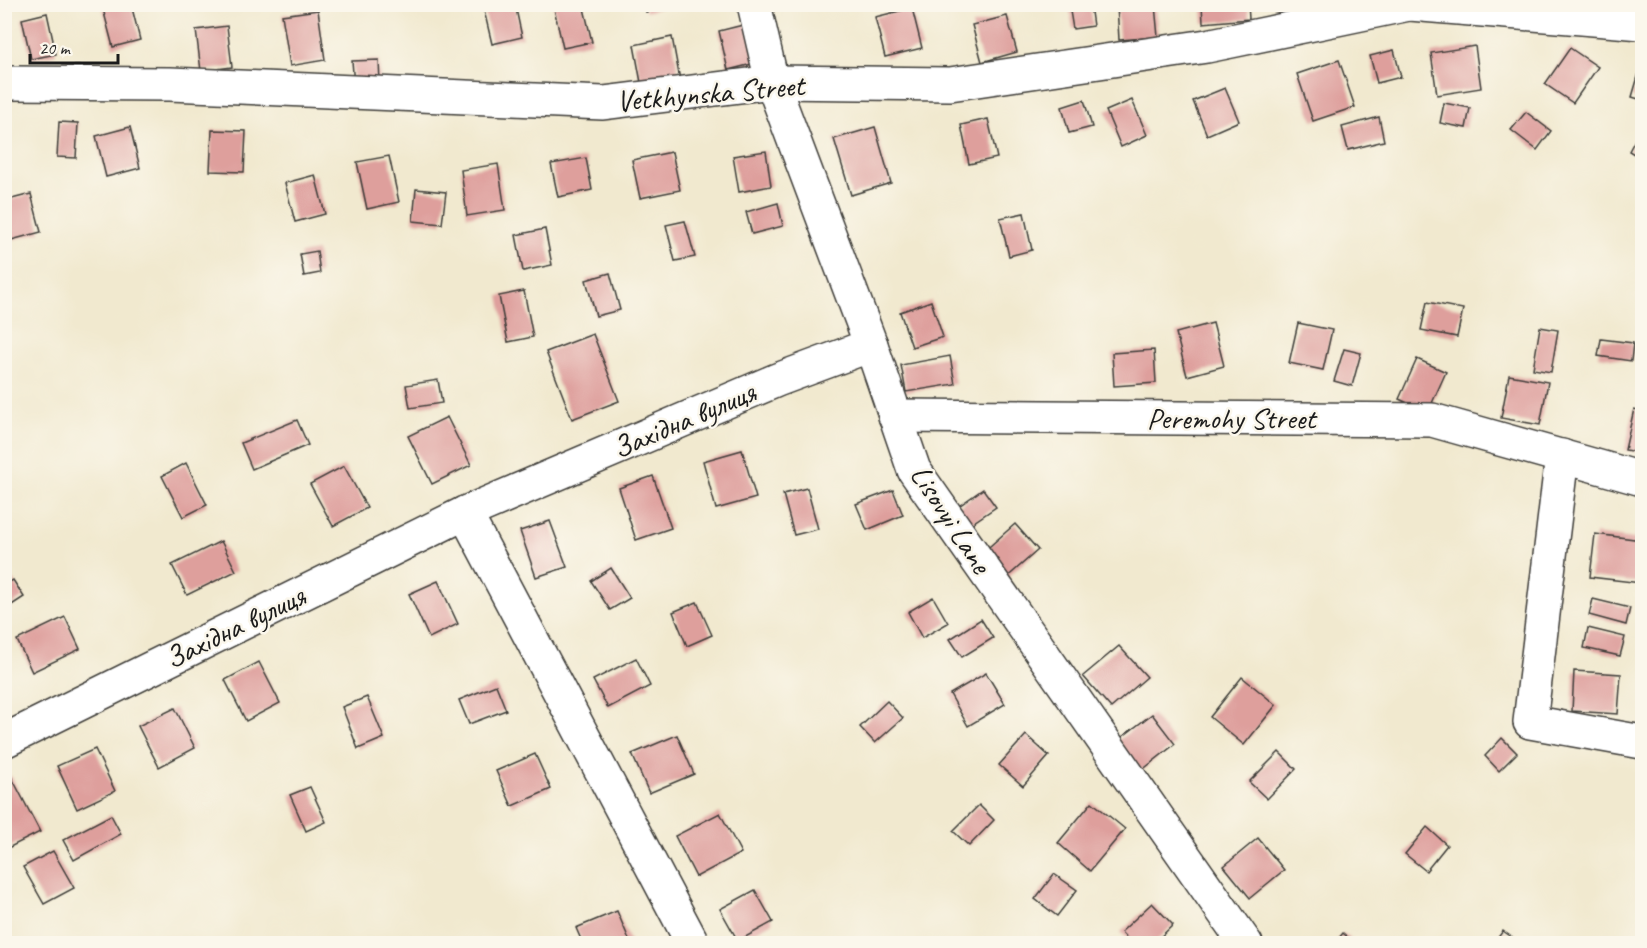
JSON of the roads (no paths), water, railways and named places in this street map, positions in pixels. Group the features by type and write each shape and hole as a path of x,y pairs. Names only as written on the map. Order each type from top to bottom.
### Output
{"street":[{"name":"Lisovyi Lane","path":"754,4 772,82 871,345 914,470 1246,944"},
{"name":"Vetkhynska Street","path":"4,83 170,84 603,103 772,82 950,84 1208,46 1409,4 1642,23"},
{"name":"Західна вулиця","path":"4,741 465,513 777,380 871,345"},
{"name":"Peremohy Street","path":"895,416 1432,420 1642,479"},
{"path":"1562,456 1530,722 1642,742"},
{"path":"465,513 693,944"}]}
